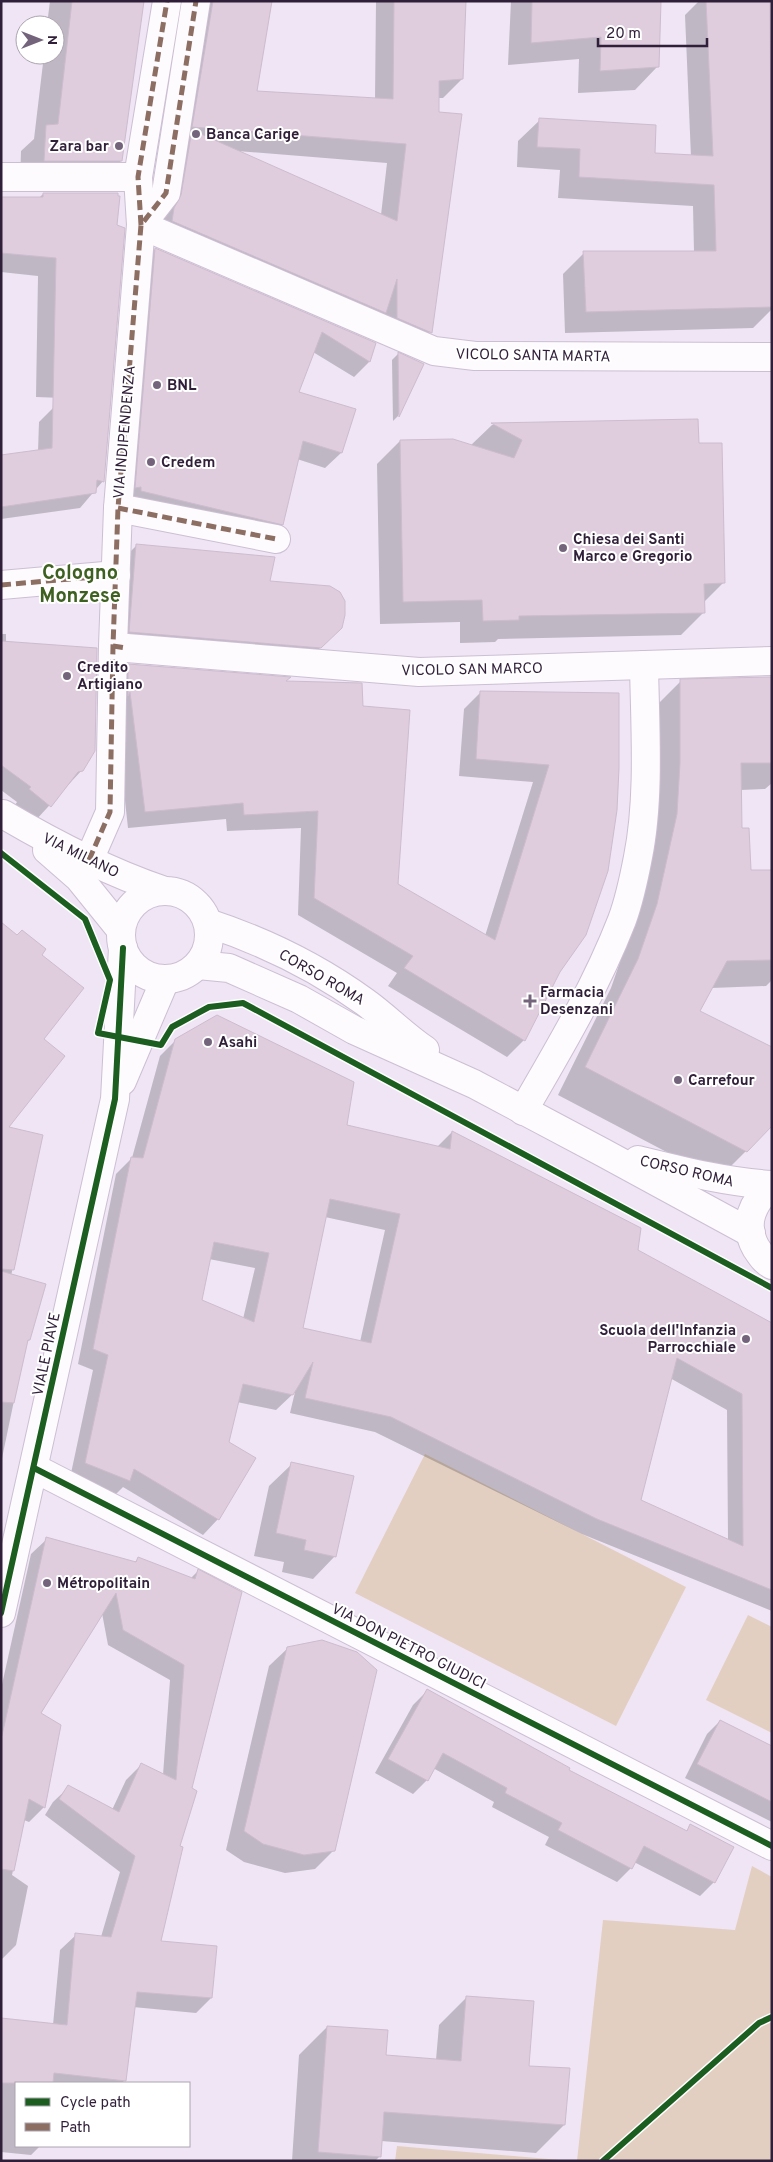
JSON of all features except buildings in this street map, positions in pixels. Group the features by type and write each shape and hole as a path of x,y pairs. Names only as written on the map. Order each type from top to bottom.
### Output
{"street":[{"name":"VIA INDIPENDENZA","path":"167,1 138,177 140,225 118,508 276,539"},
{"path":"140,225 166,193 196,1"},
{"path":"1,177 138,177"},
{"name":"VICOLO SANTA MARTA","path":"140,225 434,351 475,356 772,357"},
{"path":"90,860 110,812 120,647 116,575 118,508"},
{"path":"1,585 116,575"},
{"name":"VICOLO SAN MARCO","path":"120,647 419,672 772,660"},
{"path":"523,1111 562,1044 598,974 622,918 638,856 644,799 644,665"},
{"name":"VIA MILANO","path":"2,813 50,841 126,877 162,890"},
{"name":"VIA MILANO","path":"2,813 79,878 122,939"},
{"path":"162,890 185,895 198,905 208,922 209,940 198,965 186,974 165,980 148,976 132,964 122,939 128,910 145,895 162,890"},
{"name":"CORSO ROMA","path":"208,922 256,940 339,983 368,1003 409,1040 474,1084"},
{"name":"VIALE PIAVE","path":"1,1614 115,1099 122,939"},
{"name":"CORSO ROMA","path":"198,965 229,968 248,976 299,999 354,1030 474,1084 751,1234"},
{"name":"VIALE PIAVE","path":"115,1099 165,980"},
{"name":"CORSO ROMA","path":"602,1152 708,1177 742,1183 772,1185"},
{"name":"CORSO ROMA","path":"772,1185 760,1196 751,1217 751,1234 761,1257 772,1265"},
{"name":"VIA DON PIETRO GIUDICI","path":"34,1468 772,1846"}],"shaded area":[{"path":"425,1454 686,1587 616,1726 355,1593"},
{"path":"748,1615 772,1627 772,1733 706,1700"},
{"path":"752,1866 772,1877 772,2161 577,2161 603,1920 735,1930"},
{"path":"397,2146 572,2161 395,2161"}],"marked path":[{"path":"141,225 138,177 167,1"},
{"path":"89,860 110,812 118,508 141,225 166,193 196,1"},
{"path":"118,508 276,539"},
{"path":"1,585 116,575"},
{"path":"113,646 127,648"}],"cycle path":[{"path":"1,853 85,919 110,980 98,1033 161,1045 172,1027 209,1007 243,1003 772,1288"},
{"path":"1,1613 115,1099 123,948"},
{"path":"34,1468 772,1846"},
{"path":"603,2161 759,2023 772,2017"}],"place":[{"name":"Banca Carige","path":"196,134"},
{"name":"Zara bar","path":"119,146"},
{"name":"BNL","path":"157,385"},
{"name":"Credem","path":"151,462"},
{"name":"Chiesa dei Santi Marco e Gregorio","path":"563,548"},
{"name":"Credito Artigiano","path":"67,676"},
{"name":"Farmacia Desenzani","path":"530,1001"},
{"name":"Asahi","path":"208,1042"},
{"name":"Carrefour","path":"678,1080"},
{"name":"Scuola dell'Infanzia Parrocchiale","path":"746,1339"},
{"name":"Métropolitain","path":"47,1583"}],"district":[{"name":"Cologno Monzese","path":"80,584"}]}
